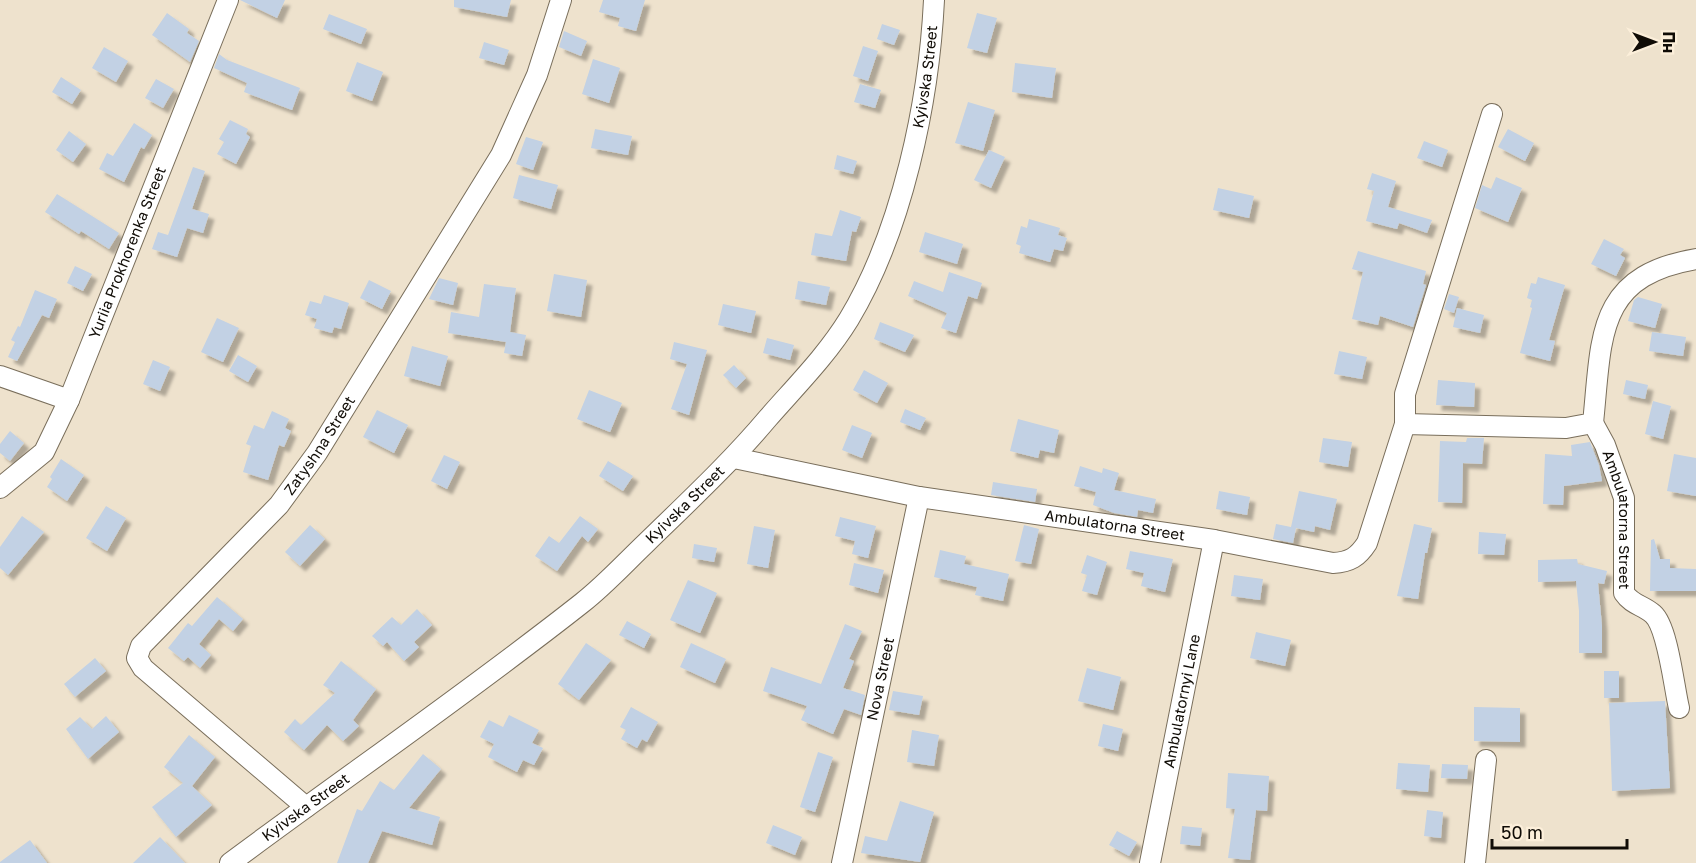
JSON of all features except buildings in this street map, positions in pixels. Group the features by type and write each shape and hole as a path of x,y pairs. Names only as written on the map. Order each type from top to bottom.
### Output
{"street":[{"name":"Yuriia Prokhorenka Street","path":"0,488 44,452 69,400 228,0"},
{"name":"Zatyshna Street","path":"306,807 142,668 137,658 141,646 279,506 317,453 501,155 537,75 561,0"},
{"name":"Kyivska Street","path":"230,863 585,601 734,458 825,352 848,320 873,273 890,228 908,166 928,63 934,0"},
{"name":"Ambulatorna Street","path":"734,458 919,497 1214,540 1333,563 1346,562 1359,555 1366,543 1405,424 1405,394 1492,114"},
{"path":"1405,424 1566,428 1593,423 1605,326 1620,295 1641,275 1696,259"},
{"path":"0,376 69,400"},
{"name":"Ambulatorna Street","path":"1593,423 1605,445 1624,498 1624,593 1630,602 1654,614 1661,627 1679,708"},
{"name":"Nova Street","path":"842,863 919,497"},
{"name":"Ambulatornyi Lane","path":"1150,863 1214,540"},
{"path":"1475,863 1486,760"}]}
